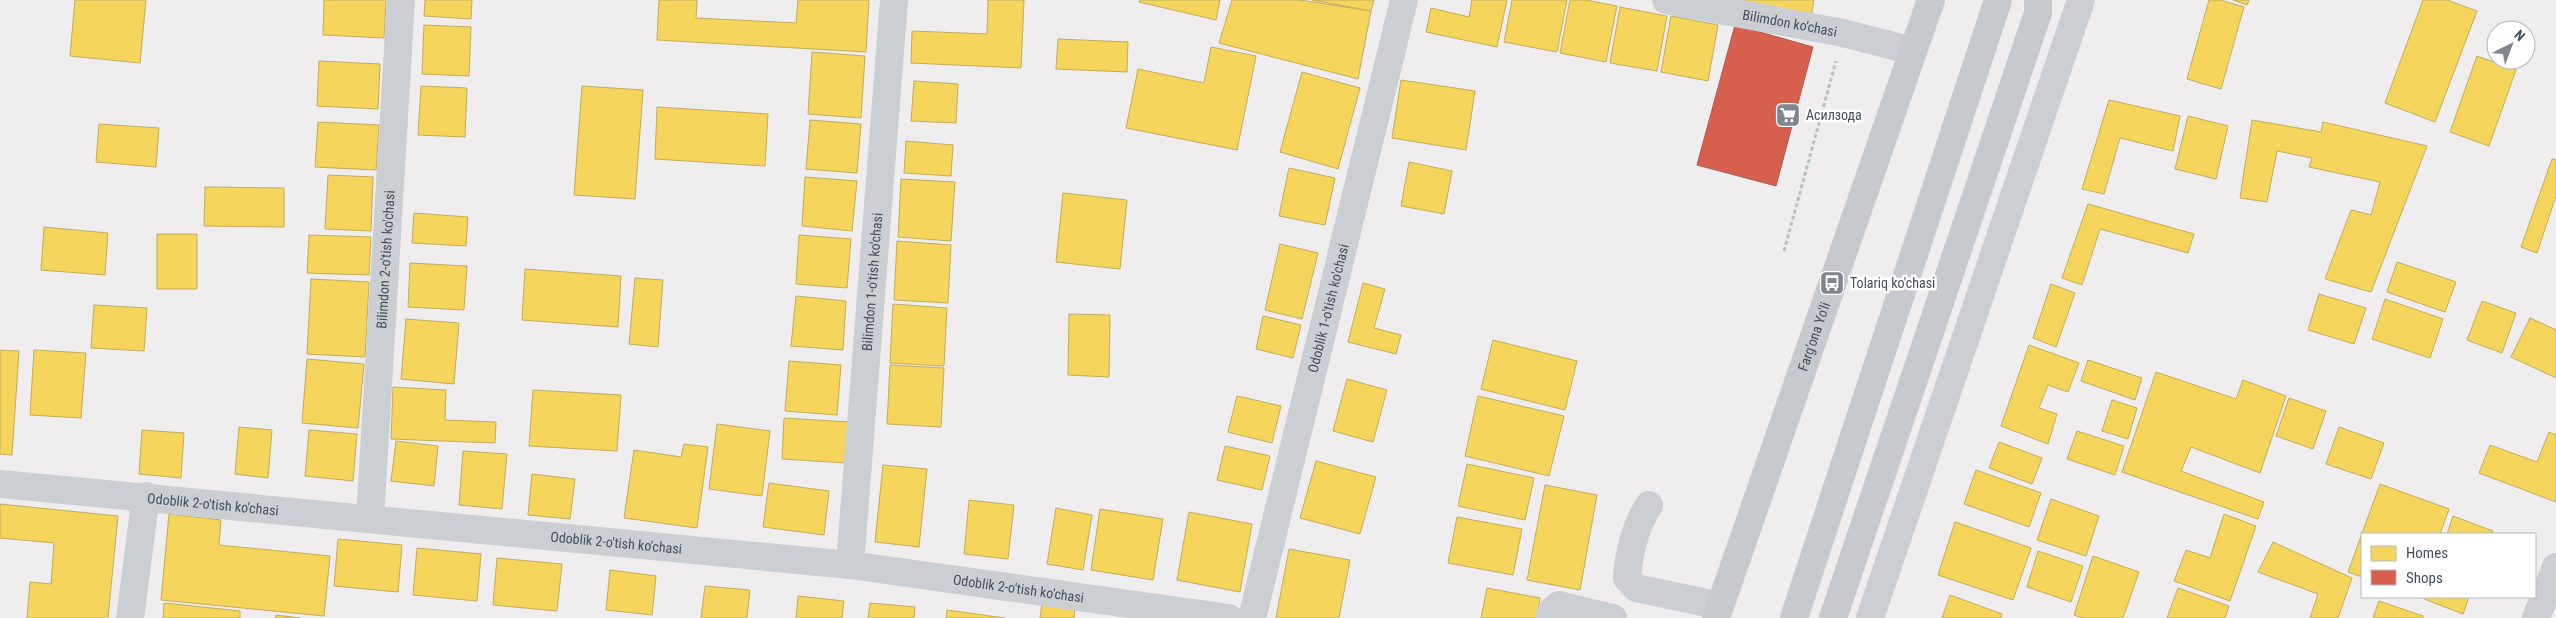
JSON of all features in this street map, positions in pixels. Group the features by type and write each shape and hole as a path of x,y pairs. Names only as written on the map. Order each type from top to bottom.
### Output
{"main road":[{"path":"1910,0 1913,51"},
{"name":"Farg'ona Yo'li","path":"1716,608 1931,0"},
{"path":"1794,618 1998,0"},
{"path":"1832,618 2035,22 2038,0"}],"street":[{"name":"Bilimdon 2-o'tish ko'chasi","path":"370,519 401,0"},
{"name":"Bilimdon 1-o'tish ko'chasi","path":"850,565 894,0"},
{"name":"Odoblik 1-o'tish ko'chasi","path":"1252,618 1404,0"},
{"name":"Bilimdon ko'chasi","path":"1666,0 1844,33 1913,51"},
{"path":"1870,618 2081,0"},
{"name":"Odoblik 2-o'tish ko'chasi","path":"0,484 146,496 850,565 1230,618"},
{"path":"130,618 146,496"},
{"path":"1649,505 1639,521 1629,561 1627,578 1636,588 1716,608"},
{"path":"2536,618 2556,567"},
{"path":"1549,618 1551,612 1559,605 1614,618"}],"path":[{"path":"1784,251 1844,33"}],"building: Homes":[{"path":"75,0 146,0 140,63 70,56"},
{"path":"324,0 386,0 384,38 323,35"},
{"path":"425,0 472,0 471,19 424,16"},
{"path":"659,0 697,0 696,18 796,23 798,0 869,0 866,52 657,40"},
{"path":"988,0 1024,0 1021,68 911,63 912,31 987,34"},
{"path":"1140,0 1220,0 1216,20 1139,2"},
{"path":"1232,0 1300,0 1371,11 1358,79 1219,43"},
{"path":"1312,0 1374,0 1371,11"},
{"path":"1472,0 1507,0 1497,47 1426,32 1431,8 1469,17"},
{"path":"1512,0 1567,0 1557,52 1504,42"},
{"path":"1570,0 1586,0 1617,6 1606,62 1560,53"},
{"path":"1720,0 1814,0 1811,18"},
{"path":"2209,0 2220,0 2244,7 2221,89 2187,79"},
{"path":"2233,0 2249,0 2247,5"},
{"path":"2423,0 2447,0 2477,11 2435,122 2385,103"},
{"path":"1620,7 1667,16 1657,71 1610,63"},
{"path":"1671,16 1718,25 1708,81 1661,72"},
{"path":"424,25 471,27 469,76 422,74"},
{"path":"1058,39 1128,42 1127,72 1056,69"},
{"path":"1211,47 1256,56 1237,150 1126,128 1138,69 1204,83"},
{"path":"812,52 865,56 861,118 808,114"},
{"path":"2477,56 2486,59 2486,70 2516,70 2489,146 2450,132"},
{"path":"319,61 380,64 378,109 317,106"},
{"path":"1302,72 1360,88 1338,169 1280,152"},
{"path":"1401,80 1475,91 1466,150 1392,138"},
{"path":"914,81 958,84 956,123 911,121"},
{"path":"421,86 467,88 465,137 418,135"},
{"path":"582,86 643,90 635,199 574,195"},
{"path":"2109,100 2180,116 2173,151 2120,138 2104,194 2082,189"},
{"path":"657,107 768,114 765,166 655,159"},
{"path":"2188,116 2228,126 2216,179 2175,169"},
{"path":"810,120 861,124 857,173 806,169"},
{"path":"2252,120 2321,132 2323,122 2427,146 2371,292 2325,279 2351,210 2371,215 2380,182 2309,167 2312,158 2277,151 2267,202 2240,198"},
{"path":"318,122 379,125 376,170 315,167"},
{"path":"99,124 159,128 156,167 96,162"},
{"path":"906,141 953,145 951,176 904,173"},
{"path":"2552,159 2556,160 2556,196 2537,253 2521,247"},
{"path":"1409,162 1452,171 1444,214 1401,206"},
{"path":"1289,168 1335,178 1325,225 1279,216"},
{"path":"328,175 373,177 371,231 325,229"},
{"path":"805,177 857,181 852,231 802,226"},
{"path":"901,179 955,182 951,241 898,237"},
{"path":"205,187 284,188 284,227 204,226"},
{"path":"1063,193 1127,200 1120,269 1056,262"},
{"path":"2088,204 2194,234 2188,253 2100,229 2082,285 2062,278"},
{"path":"414,213 468,217 466,246 412,243"},
{"path":"44,227 108,233 105,275 41,270"},
{"path":"157,234 197,234 197,289 157,289"},
{"path":"309,235 371,237 369,275 307,273"},
{"path":"799,235 851,239 847,288 796,284"},
{"path":"897,241 951,245 948,303 894,300"},
{"path":"1280,244 1318,253 1302,319 1265,310"},
{"path":"2397,262 2456,282 2445,312 2387,292"},
{"path":"410,263 467,266 464,310 408,307"},
{"path":"525,269 621,276 618,327 522,320"},
{"path":"635,278 663,280 658,347 629,344"},
{"path":"311,279 369,282 365,357 307,354"},
{"path":"1363,283 1385,289 1374,328 1401,335 1396,354 1348,342"},
{"path":"2051,284 2075,293 2056,347 2033,338"},
{"path":"2319,294 2366,308 2354,344 2308,330"},
{"path":"796,296 846,301 843,350 791,346"},
{"path":"2385,299 2443,319 2430,358 2372,339"},
{"path":"2482,301 2516,313 2502,353 2467,340"},
{"path":"893,304 947,308 944,366 890,363"},
{"path":"94,305 147,308 144,351 91,348"},
{"path":"1069,314 1110,315 1109,377 1068,375"},
{"path":"1263,316 1301,325 1293,358 1256,349"},
{"path":"2530,318 2556,330 2556,378 2511,357"},
{"path":"406,319 459,323 454,384 401,379"},
{"path":"1493,340 1577,361 1565,410 1481,389"},
{"path":"2029,345 2079,363 2068,392 2048,385 2039,408 2057,414 2048,444 2001,426"},
{"path":"0,350 19,351 12,455 0,454"},
{"path":"34,350 86,353 81,418 30,415"},
{"path":"307,359 364,364 358,428 302,423"},
{"path":"2088,360 2142,378 2135,400 2081,381"},
{"path":"789,361 841,365 837,415 785,411"},
{"path":"890,365 944,368 941,427 887,424"},
{"path":"2156,372 2236,399 2243,380 2286,396 2260,473 2191,447 2181,471 2264,502 2258,519 2122,472"},
{"path":"1347,379 1387,390 1373,442 1333,431"},
{"path":"393,387 446,390 445,420 496,422 495,443 391,439"},
{"path":"533,390 621,395 617,451 529,446"},
{"path":"1237,396 1281,406 1272,443 1228,432"},
{"path":"1478,396 1564,416 1549,476 1465,456"},
{"path":"2289,398 2326,411 2313,449 2276,436"},
{"path":"2112,400 2137,408 2128,439 2102,431"},
{"path":"784,418 849,422 846,463 782,459"},
{"path":"717,424 770,431 762,496 709,489"},
{"path":"239,427 272,430 268,478 235,474"},
{"path":"2339,427 2384,443 2371,479 2326,464"},
{"path":"142,430 184,433 181,478 139,474"},
{"path":"309,430 357,434 353,481 305,476"},
{"path":"2077,431 2124,446 2115,475 2067,459"},
{"path":"2549,432 2556,435 2556,502 2479,473 2490,445 2537,462"},
{"path":"396,441 438,446 434,486 391,481"},
{"path":"1999,442 2042,458 2032,484 1989,468"},
{"path":"684,444 708,447 697,528 624,518 634,450 681,457"},
{"path":"1225,446 1270,456 1262,490 1217,480"},
{"path":"463,451 507,454 502,509 459,505"},
{"path":"1316,461 1376,477 1360,534 1300,518"},
{"path":"1467,464 1534,478 1525,520 1458,506"},
{"path":"883,465 927,469 919,547 875,542"},
{"path":"1976,470 2041,493 2029,527 1964,504"},
{"path":"532,474 575,479 570,519 528,515"},
{"path":"769,483 829,491 824,535 763,527"},
{"path":"2380,484 2449,509 2440,533 2362,533"},
{"path":"1545,485 1597,495 1580,590 1527,580"},
{"path":"2051,499 2099,516 2086,556 2037,540"},
{"path":"969,500 1014,505 1008,559 964,554"},
{"path":"0,504 118,516 108,618 27,618 30,582 51,584 54,543 0,538"},
{"path":"1056,508 1092,515 1083,570 1047,564"},
{"path":"1100,509 1163,519 1153,580 1091,570"},
{"path":"1189,512 1252,524 1240,592 1177,580"},
{"path":"169,514 221,520 219,545 330,556 324,616 161,600"},
{"path":"2224,514 2256,526 2230,601 2174,581 2186,550 2210,558"},
{"path":"2453,516 2493,531 2492,533 2447,533"},
{"path":"1457,517 1522,529 1513,575 1448,563"},
{"path":"1955,522 2031,548 2013,600 1938,575"},
{"path":"2361,536 2361,577 2348,572"},
{"path":"338,539 402,545 398,592 334,586"},
{"path":"2273,542 2352,578 2338,618 2310,618 2318,594 2258,572"},
{"path":"417,548 481,554 477,601 413,595"},
{"path":"1289,549 1350,560 1339,618 1276,618"},
{"path":"2038,551 2083,566 2071,602 2027,587"},
{"path":"2093,556 2139,572 2123,618 2082,618 2074,615"},
{"path":"497,558 562,564 557,611 493,605"},
{"path":"610,570 656,576 652,615 606,610"},
{"path":"705,586 750,590 747,618 701,618"},
{"path":"1487,588 1540,598 1537,618 1481,618"},
{"path":"2178,588 2229,606 2225,618 2167,618"},
{"path":"1950,595 2002,614 2001,618 1942,618"},
{"path":"798,596 844,601 842,618 796,618"},
{"path":"2424,598 2469,598 2463,614"},
{"path":"2379,601 2423,616 2423,618 2373,618"},
{"path":"164,603 240,611 240,618 163,618"},
{"path":"870,603 915,607 914,618 868,618"},
{"path":"1042,604 1075,608 1074,618 1040,618"},
{"path":"947,610 1005,618 946,618"},
{"path":"276,615 300,618 275,618"}],"building: Shops":[{"path":"1735,25 1813,47 1776,186 1697,165"}],"place":[{"name":"Асилзода","path":"1788,115"},
{"name":"Tolariq ko'chasi","path":"1832,283"}]}
